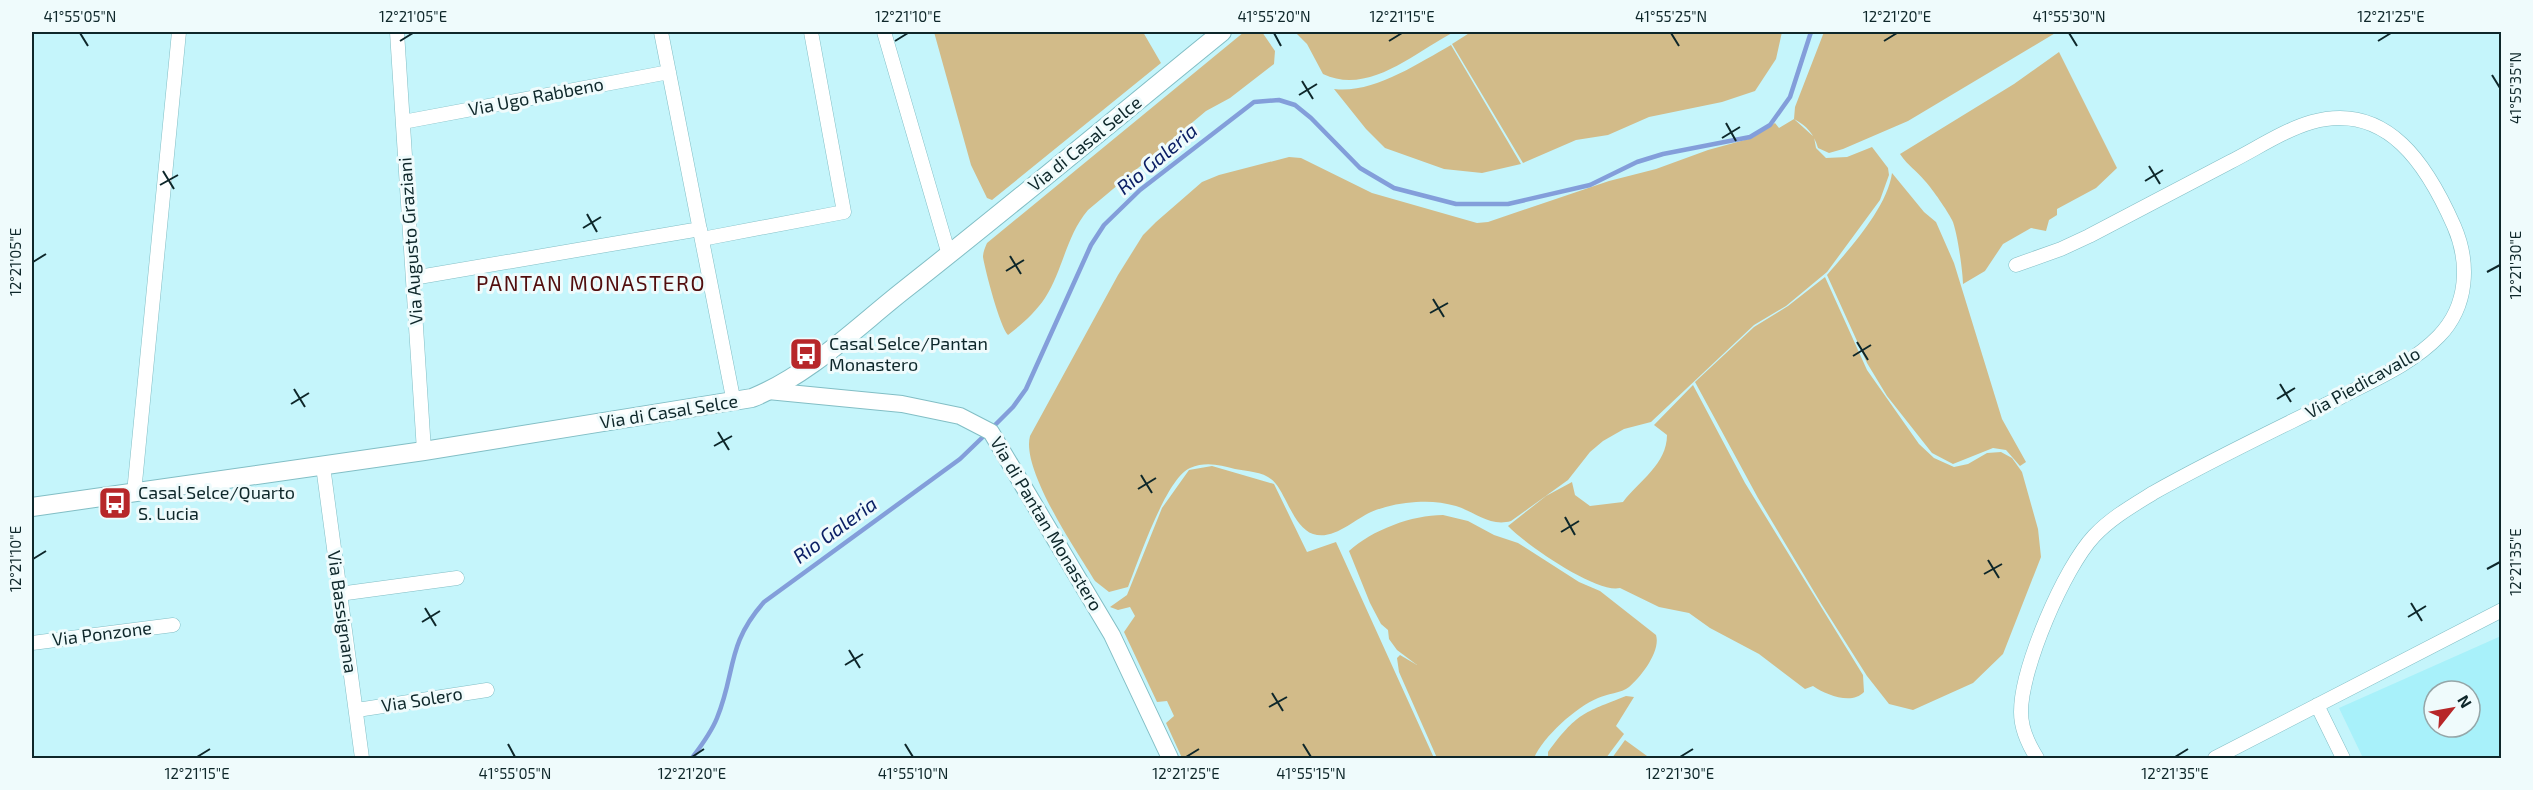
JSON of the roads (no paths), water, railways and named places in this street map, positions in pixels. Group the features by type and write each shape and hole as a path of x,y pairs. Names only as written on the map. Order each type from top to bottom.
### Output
{"main road":[{"name":"Via di Casal Selce","path":"32,507 424,451 734,403 768,391 794,376 949,255 1222,32"}],"street":[{"path":"134,493 179,32"},
{"name":"Via Augusto Graziani","path":"397,32 424,451"},
{"path":"661,32 734,403"},
{"path":"413,278 844,212 811,32"},
{"path":"884,32 949,255"},
{"name":"Via Ugo Rabbeno","path":"404,122 669,72"},
{"name":"Via Piedicavallo","path":"2016,265 2090,236 2300,126 2325,119 2346,118 2379,128 2400,141 2414,155 2451,220 2461,243 2464,265 2463,288 2455,315 2439,336 2424,349 2376,379 2158,490 2118,515 2094,537 2080,555 2048,617 2026,679 2022,702 2022,725 2037,759"},
{"name":"Via di Pantan Monastero","path":"768,391 800,396 867,399 960,416 977,422 991,432 1118,645 1170,759"},
{"name":"Via Bassignana","path":"322,466 362,759"},
{"path":"339,594 457,578"},
{"path":"2215,759 2502,610"},
{"name":"Via Ponzone","path":"32,643 173,625"},
{"name":"Via Solero","path":"357,710 487,690"},
{"path":"2317,705 2343,759"}],"waterway":[{"name":"Rio Galeria","path":"993,427 1013,407 1026,389 1091,245 1104,225 1140,190 1254,102 1279,100 1295,105 1311,118 1360,168 1394,188 1456,204 1508,204 1590,185 1637,162 1663,154 1750,137 1770,125 1790,97 1811,32"},
{"name":"Rio Galeria","path":"692,758 717,718 737,645 752,617 764,602 960,459 987,433"}],"place":[{"name":"Casal Selce/Pantan Monastero","path":"806,354"},
{"name":"Casal Selce/Quarto S. Lucia","path":"115,503"}],"district":[{"name":"PANTAN MONASTERO","path":"591,284"}]}
